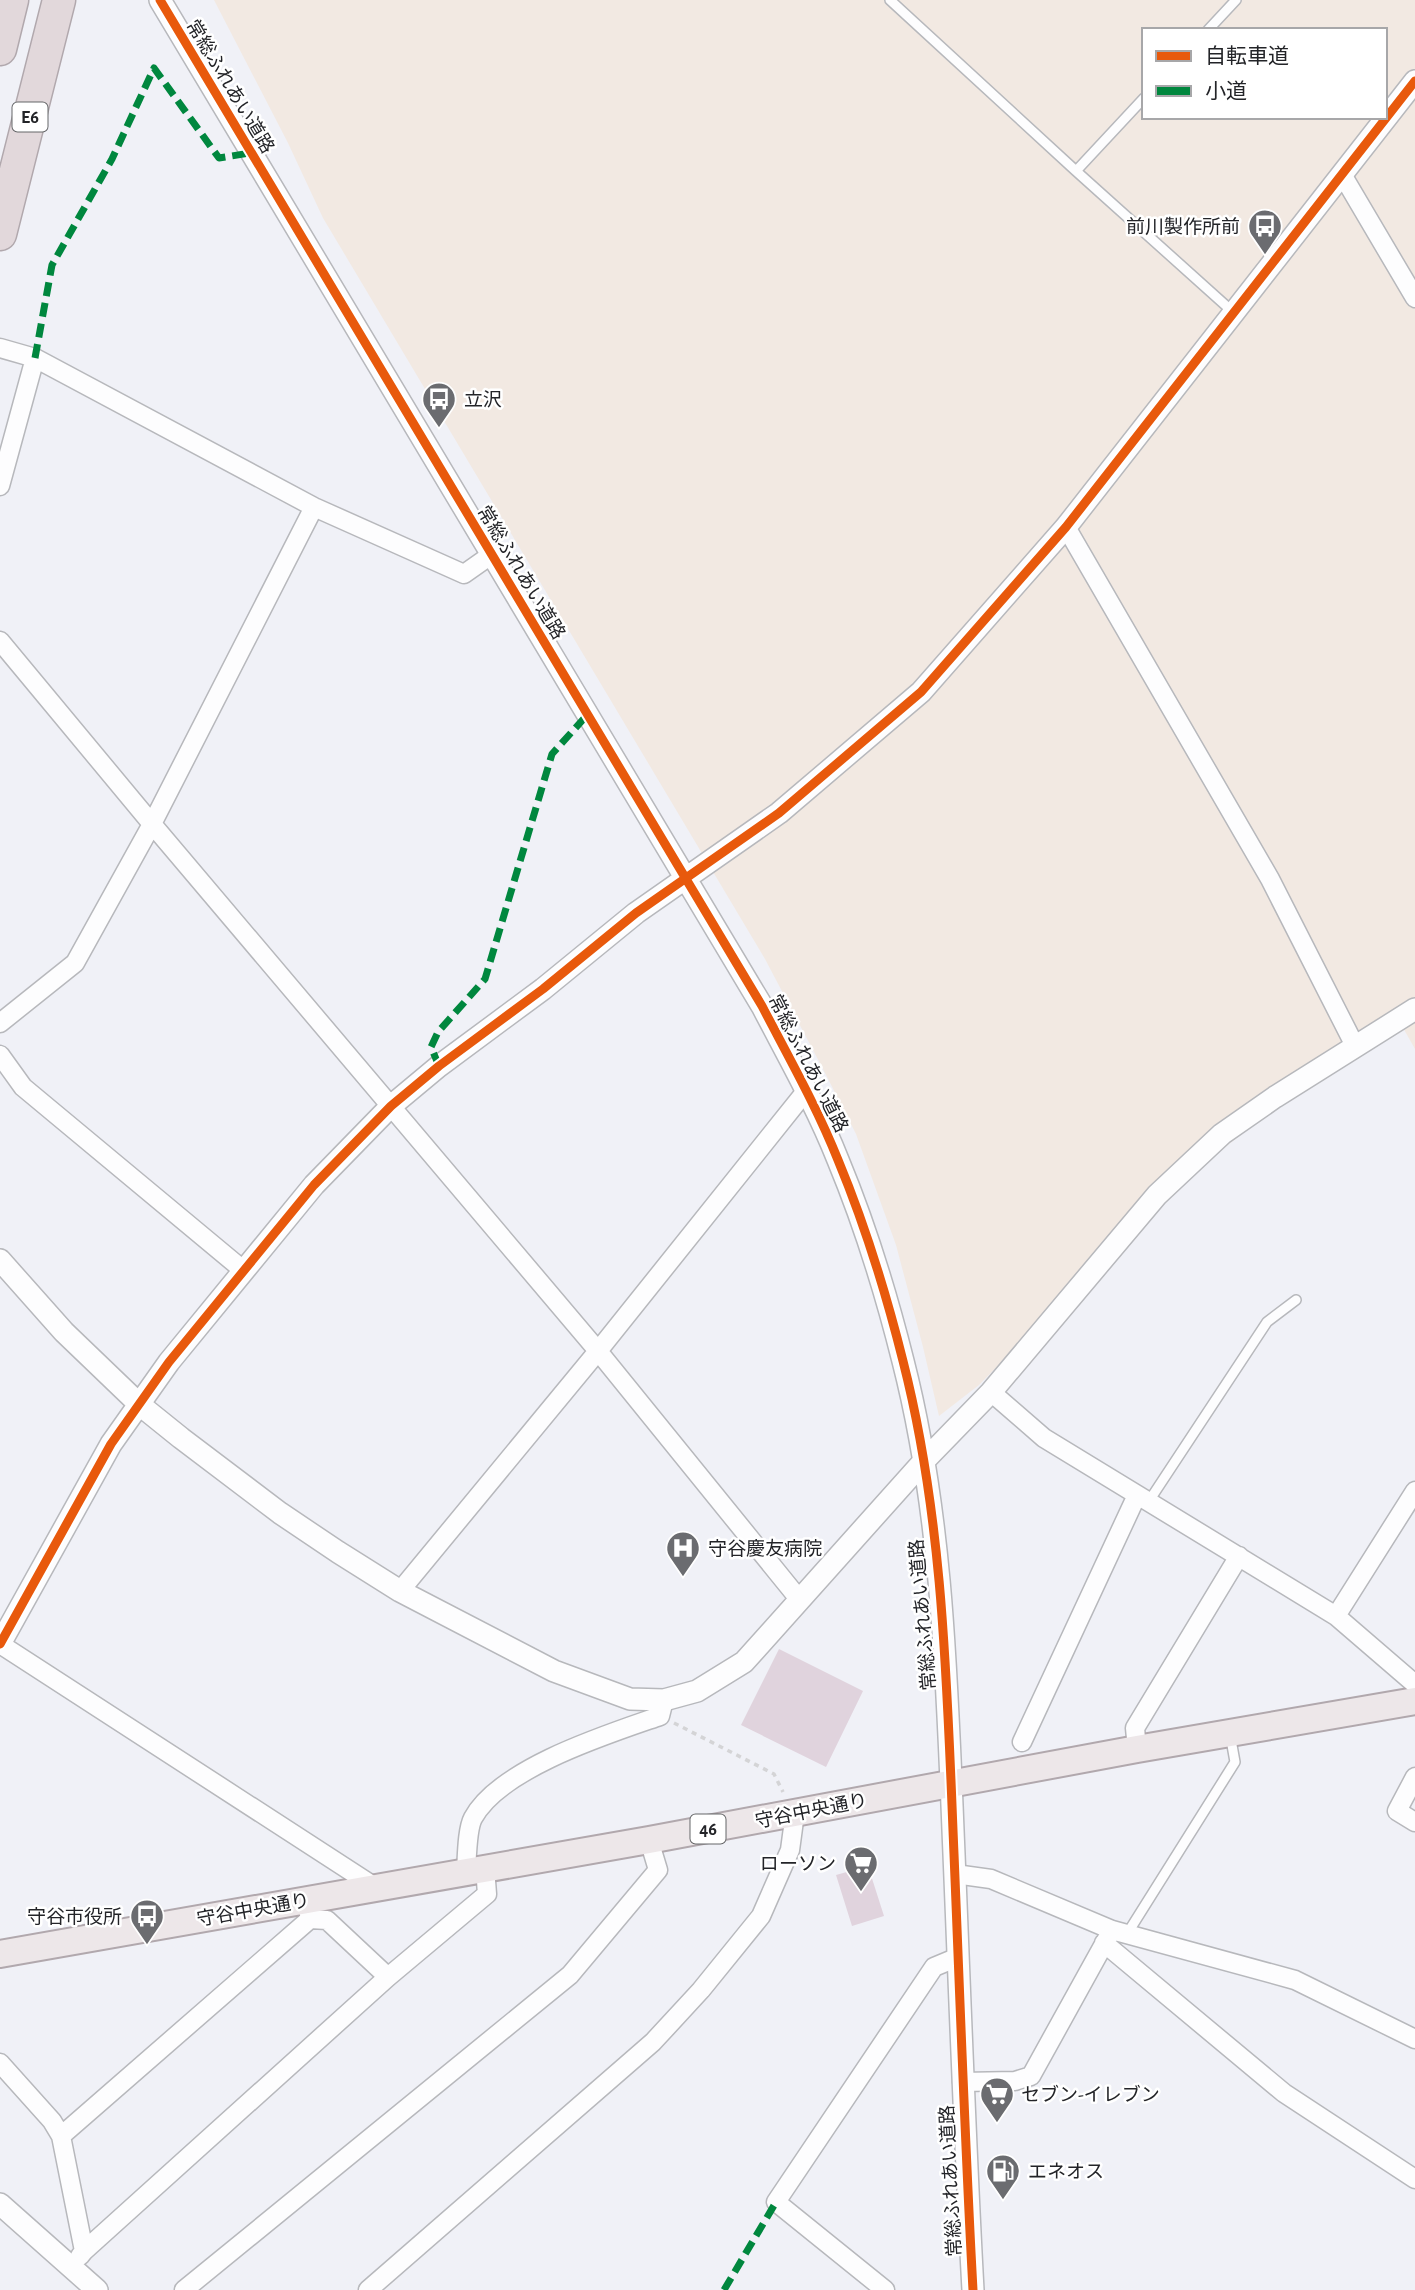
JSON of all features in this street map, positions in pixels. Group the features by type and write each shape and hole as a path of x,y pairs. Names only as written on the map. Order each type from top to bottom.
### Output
{"highway":[{"path":"0,49 12,0"},
{"name":"E6","path":"0,233 59,0"}],"main road":[{"name":"守谷中央通り","path":"0,1954 308,1910 375,1887 1415,1701"}],"street":[{"name":"常総ふれあい道路","path":"160,0 762,1006 838,1159 868,1242 904,1362 923,1462 936,1552 951,1784 973,2290"},
{"path":"1387,118 1415,81"},
{"path":"375,1887 0,1644 111,1444 169,1362 243,1270 314,1185 391,1106 439,1066 543,989 636,913 779,813 921,692 1066,527 1386,119"},
{"path":"1343,176 1415,298"},
{"path":"0,348 36,358 314,507 464,574 491,555"},
{"path":"0,486 36,358"},
{"path":"0,1023 75,963 152,824 314,507"},
{"path":"1066,527 1270,879 1355,1046"},
{"path":"0,641 598,1350 799,1599"},
{"path":"77,2259 388,1977 487,1894 475,1870 471,1820 488,1798 525,1772 697,1691 744,1662 923,1462 991,1392 1157,1195 1222,1134 1275,1097 1415,1009"},
{"path":"0,1055 23,1087 243,1270"},
{"path":"400,1591 806,1091"},
{"path":"0,1261 64,1332 140,1405 280,1513 400,1591 554,1671 662,1708"},
{"path":"991,1392 1044,1438 1336,1616 1415,1684"},
{"path":"1336,1616 1415,1490"},
{"path":"1022,1742 1143,1498"},
{"path":"1137,1749 1135,1728 1239,1556"},
{"path":"1415,1776 1397,1811 1415,1822"},
{"path":"368,2290 653,2042 701,1990 761,1916 790,1850 795,1813"},
{"path":"184,2290 570,1975 658,1870 649,1840"},
{"path":"955,1874 991,1879 1114,1936 1295,1980 1415,2039"},
{"path":"61,2136 308,1910 327,1920 388,1977"},
{"path":"962,2082 1015,2081 1031,2076 1114,1936"},
{"path":"1114,1936 1284,2093 1415,2179"},
{"path":"885,2290 776,2202 934,1967 958,1957"},
{"path":"0,2063 52,2121 61,2136 77,2259"},
{"path":"0,2204 77,2259 97,2290"}],"lane":[{"path":"890,0 1233,312"},
{"path":"1210,28 1236,0"},
{"path":"1076,171 1142,101"},
{"path":"1143,1498 1267,1322 1296,1300"},
{"path":"1114,1936 1235,1762 1230,1733"}],"path":[{"path":"662,1708 774,1774 795,1813"}],"shaded area":[{"path":"214,0 1415,0 1415,1049 1402,1026 1265,1116 1169,1191 979,1385 939,1416 896,1245 856,1134 823,1069 765,959 323,218 288,143"}],"building":[{"path":"779,1649 863,1691 826,1767 741,1725"},
{"path":"868,1866 884,1916 852,1926 836,1875"}],"marked path":[{"path":"35,358 52,265 112,159 154,68 219,158 250,153"},
{"path":"439,1066 431,1047 438,1032 485,979 552,754 588,714"},
{"path":"724,2290 776,2202"}],"cycle path":[{"path":"160,0 762,1006 821,1121 857,1209 882,1285 917,1421 935,1544 946,1668 973,2290"},
{"path":"1387,117 1415,81"},
{"path":"0,1644 111,1444 169,1362 314,1185 391,1106 439,1066 543,989 636,913 779,813 921,692 1066,527 1385,119"}],"place":[{"name":"前川製作所前","path":"1265,256"},
{"name":"立沢","path":"439,429"},
{"name":"守谷慶友病院","path":"683,1578"},
{"name":"ローソン","path":"861,1893"},
{"name":"守谷市役所","path":"147,1946"},
{"name":"セブン-イレブン","path":"997,2124"},
{"name":"エネオス","path":"1003,2201"}]}
